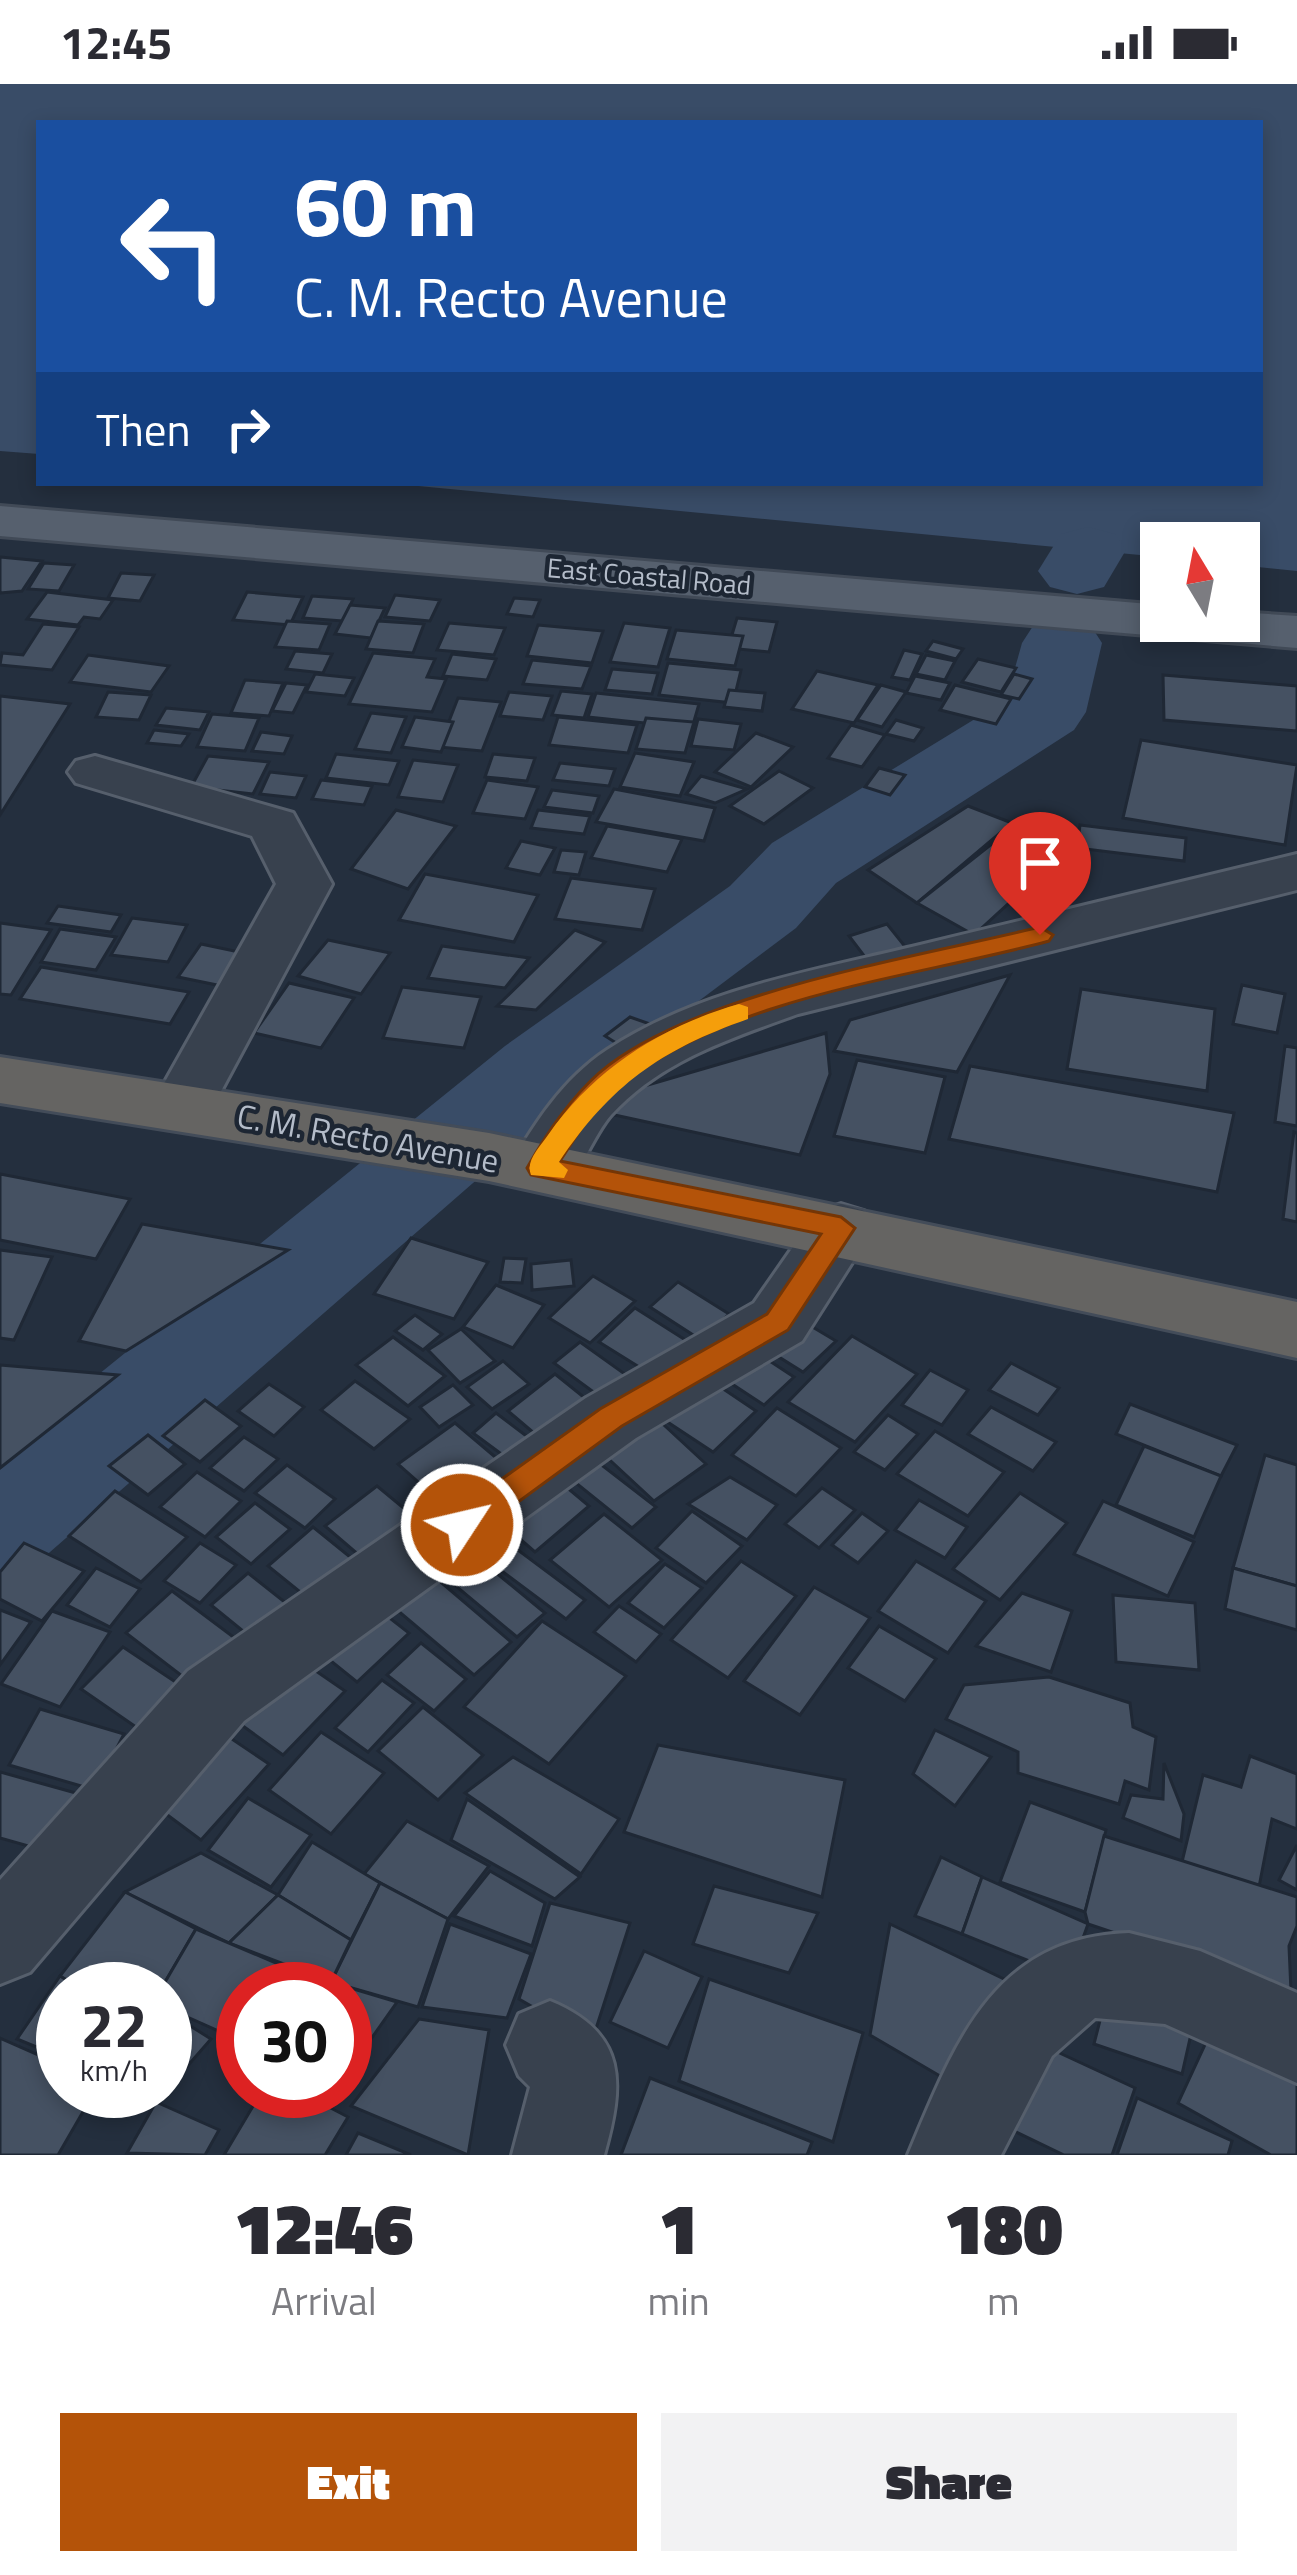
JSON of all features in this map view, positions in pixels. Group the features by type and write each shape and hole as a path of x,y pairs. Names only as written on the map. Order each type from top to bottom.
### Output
{"highway":[{"name":"C. M. Recto Avenue","path":"0,1080 183,1105 521,1165 841,1228 1297,1330"}],"main road":[{"name":"East Coastal Road","path":"0,521 1297,632"}],"street":[{"path":"95,772 274,825 304,884 183,1105"},
{"path":"521,1165 613,1076 704,1025 783,998 1297,872"},
{"path":"0,1943 215,1696 611,1418 778,1322 841,1228"},
{"path":"954,2155 1035,2009 1069,1986 1127,1974 1185,1986 1297,2039"},
{"path":"550,2045 570,2060 578,2078 558,2155"}],"water":[{"path":"0,84 1297,84 1297,571 1260,567 1260,522 1140,522 1140,555 418,486 1263,486 1263,120 36,120 36,454 0,451"}],"building":[{"path":"0,557 42,561 22,591 0,593"},
{"path":"44,563 74,565 59,591 28,589"},
{"path":"121,573 154,575 140,601 108,598"},
{"path":"47,592 113,600 100,619 84,617 78,625 27,619"},
{"path":"247,592 303,597 290,625 233,620"},
{"path":"395,595 440,600 430,621 385,617"},
{"path":"312,596 353,599 343,621 303,618"},
{"path":"514,598 540,600 533,617 507,614"},
{"path":"350,605 385,608 371,638 335,634"},
{"path":"737,618 777,622 769,652 728,648"},
{"path":"287,621 330,624 319,650 275,647"},
{"path":"378,621 424,624 413,653 366,649"},
{"path":"449,623 505,628 494,655 437,650"},
{"path":"624,623 670,628 658,667 610,662"},
{"path":"43,624 79,627 52,670 0,665 2,653 23,655"},
{"path":"538,625 603,631 592,663 527,656"},
{"path":"676,630 743,636 735,666 667,659"},
{"path":"933,641 963,649 956,659 926,651"},
{"path":"904,650 922,654 910,680 892,677"},
{"path":"295,651 332,654 323,673 286,669"},
{"path":"373,653 435,659 427,677 446,679 432,712 349,704"},
{"path":"452,654 496,659 487,680 443,676"},
{"path":"88,655 169,666 151,692 70,682"},
{"path":"926,655 955,661 945,680 916,674"},
{"path":"978,659 1016,668 1001,692 962,682"},
{"path":"532,660 591,666 582,689 523,684"},
{"path":"668,663 741,670 733,703 659,695"},
{"path":"612,669 658,673 652,694 605,690"},
{"path":"817,671 878,685 854,723 792,709"},
{"path":"315,674 354,678 345,696 306,692"},
{"path":"1014,674 1032,679 1019,699 1001,695"},
{"path":"1163,675 1297,686 1297,731 1164,720"},
{"path":"915,676 950,683 941,700 906,693"},
{"path":"245,680 283,683 269,716 231,713"},
{"path":"286,683 307,685 293,713 272,711"},
{"path":"881,685 906,692 882,727 857,720"},
{"path":"955,685 1011,699 996,724 940,710"},
{"path":"729,690 765,693 762,711 724,707"},
{"path":"561,691 592,694 584,718 552,715"},
{"path":"108,692 151,695 139,720 96,717"},
{"path":"509,692 552,696 543,720 500,716"},
{"path":"596,693 699,704 692,728 588,717"},
{"path":"0,696 70,704 0,815"},
{"path":"458,698 501,702 482,751 439,747"},
{"path":"166,708 209,712 200,730 156,725"},
{"path":"371,713 406,717 391,753 355,749"},
{"path":"212,714 259,718 245,751 197,747"},
{"path":"415,717 453,722 441,752 402,747"},
{"path":"558,717 637,725 628,753 549,745"},
{"path":"646,718 694,722 685,753 636,749"},
{"path":"698,719 741,724 734,750 691,746"},
{"path":"896,720 923,728 914,741 886,734"},
{"path":"851,725 885,735 862,767 828,758"},
{"path":"154,730 189,734 181,746 147,743"},
{"path":"261,732 292,736 284,754 252,751"},
{"path":"756,733 793,747 751,787 715,772"},
{"path":"1141,740 1297,765 1285,845 1123,818"},
{"path":"635,753 694,762 680,796 620,787"},
{"path":"336,754 399,761 389,785 326,778"},
{"path":"493,754 535,758 527,781 485,777"},
{"path":"208,756 269,762 253,794 191,787"},
{"path":"413,760 458,765 443,802 398,797"},
{"path":"560,763 615,769 609,786 553,780"},
{"path":"879,768 905,775 890,795 865,787"},
{"path":"779,771 813,788 764,824 730,806"},
{"path":"270,772 306,776 296,798 260,794"},
{"path":"701,776 747,789 715,803 686,794"},
{"path":"321,780 372,786 364,805 312,799"},
{"path":"487,780 538,787 525,819 473,813"},
{"path":"614,789 715,808 704,841 596,822"},
{"path":"552,790 599,796 593,813 544,807"},
{"path":"968,806 1012,823 917,903 868,870"},
{"path":"396,810 456,826 408,889 351,869"},
{"path":"538,810 590,816 584,834 531,828"},
{"path":"1080,825 1186,838 1184,861 1077,848"},
{"path":"607,826 682,839 667,872 591,858"},
{"path":"521,841 555,848 540,875 506,868"},
{"path":"993,843 1042,873 974,935 917,903"},
{"path":"561,850 586,852 579,875 554,872"},
{"path":"425,874 538,895 514,942 399,920"},
{"path":"571,878 655,889 642,930 555,919"},
{"path":"58,906 121,915 111,932 47,923"},
{"path":"132,918 187,925 168,962 111,955"},
{"path":"0,923 51,930 11,995 0,994"},
{"path":"887,924 907,949 868,961 849,936"},
{"path":"60,929 116,937 96,970 41,962"},
{"path":"575,930 605,942 536,1010 497,1006"},
{"path":"328,940 390,953 361,994 298,976"},
{"path":"201,944 244,953 222,986 178,977"},
{"path":"442,946 529,958 505,988 428,978"},
{"path":"41,967 189,992 170,1024 20,999"},
{"path":"1010,975 957,1072 834,1051 850,1020"},
{"path":"289,983 354,998 321,1048 254,1033"},
{"path":"1242,985 1285,994 1277,1033 1233,1024"},
{"path":"402,987 481,997 464,1048 383,1038"},
{"path":"1081,989 1215,1009 1207,1091 1067,1069"},
{"path":"630,1017 673,1032 640,1058 605,1036"},
{"path":"826,1033 830,1074 800,1155 610,1114 634,1089"},
{"path":"1285,1046 1297,1048 1297,1126 1275,1122"},
{"path":"857,1060 945,1077 925,1153 834,1136"},
{"path":"970,1066 1234,1113 1217,1192 949,1139"},
{"path":"1297,1133 1297,1222 1283,1219"},
{"path":"0,1174 130,1199 96,1259 0,1240"},
{"path":"142,1224 288,1250 126,1351 79,1341"},
{"path":"411,1238 488,1262 454,1319 374,1294"},
{"path":"0,1250 52,1257 14,1340 0,1338"},
{"path":"504,1258 526,1259 522,1283 500,1282"},
{"path":"571,1260 574,1286 532,1290 531,1264"},
{"path":"593,1276 635,1301 590,1343 549,1318"},
{"path":"678,1282 729,1314 701,1340 650,1307"},
{"path":"496,1285 544,1305 513,1348 463,1327"},
{"path":"635,1308 687,1341 652,1375 599,1342"},
{"path":"415,1315 442,1334 423,1350 395,1331"},
{"path":"794,1316 836,1341 803,1372 763,1347"},
{"path":"461,1329 495,1361 460,1383 428,1350"},
{"path":"852,1336 917,1374 855,1442 788,1402"},
{"path":"393,1337 445,1376 408,1406 356,1365"},
{"path":"580,1342 629,1377 603,1399 554,1363"},
{"path":"756,1352 794,1377 764,1405 726,1380"},
{"path":"503,1361 529,1384 492,1409 467,1387"},
{"path":"1011,1363 1059,1388 1038,1415 989,1390"},
{"path":"0,1365 118,1375 0,1468"},
{"path":"930,1370 968,1390 942,1425 902,1405"},
{"path":"555,1374 596,1407 548,1445 508,1411"},
{"path":"707,1378 756,1411 713,1452 663,1419"},
{"path":"355,1381 410,1419 374,1449 321,1410"},
{"path":"269,1384 304,1407 274,1436 238,1411"},
{"path":"453,1385 473,1405 439,1427 420,1407"},
{"path":"205,1400 241,1426 200,1462 163,1436"},
{"path":"1130,1404 1237,1445 1221,1476 1116,1434"},
{"path":"991,1407 1056,1442 1033,1471 968,1434"},
{"path":"777,1408 841,1448 796,1496 732,1455"},
{"path":"496,1413 541,1447 519,1467 473,1433"},
{"path":"652,1414 706,1464 654,1501 599,1450"},
{"path":"888,1415 918,1434 885,1470 854,1452"},
{"path":"455,1423 507,1467 450,1510 398,1464"},
{"path":"935,1431 1004,1472 968,1516 897,1474"},
{"path":"148,1435 185,1464 148,1495 109,1466"},
{"path":"244,1437 278,1459 244,1491 210,1468"},
{"path":"1144,1446 1221,1476 1194,1537 1116,1505"},
{"path":"1265,1455 1297,1465 1297,1586 1233,1568"},
{"path":"590,1456 656,1507 632,1528 566,1475"},
{"path":"287,1465 335,1499 305,1528 255,1493"},
{"path":"197,1472 241,1501 205,1537 160,1507"},
{"path":"730,1477 777,1505 747,1540 688,1504"},
{"path":"558,1480 589,1506 535,1552 504,1525"},
{"path":"377,1486 424,1525 374,1568 325,1526"},
{"path":"822,1488 855,1510 819,1548 785,1524"},
{"path":"115,1491 187,1537 141,1582 69,1536"},
{"path":"1020,1493 1067,1523 1000,1600 953,1569"},
{"path":"919,1500 967,1527 945,1558 895,1530"},
{"path":"1103,1501 1194,1542 1168,1596 1074,1554"},
{"path":"255,1503 290,1529 251,1564 216,1537"},
{"path":"692,1511 742,1546 706,1583 656,1548"},
{"path":"862,1513 888,1531 858,1563 832,1545"},
{"path":"604,1514 662,1560 609,1607 550,1560"},
{"path":"313,1527 360,1565 315,1604 268,1566"},
{"path":"499,1536 585,1600 566,1619 479,1554"},
{"path":"24,1543 84,1571 42,1621 0,1599 0,1572"},
{"path":"200,1543 236,1565 200,1603 164,1581"},
{"path":"466,1548 545,1613 517,1637 439,1572"},
{"path":"741,1561 796,1596 728,1678 671,1640"},
{"path":"916,1561 986,1601 948,1653 878,1611"},
{"path":"665,1564 702,1588 664,1628 628,1603"},
{"path":"96,1568 140,1589 110,1627 67,1605"},
{"path":"1233,1568 1297,1586 1297,1630 1225,1609"},
{"path":"248,1573 291,1607 254,1640 211,1605"},
{"path":"436,1578 511,1642 474,1675 397,1610"},
{"path":"814,1587 870,1618 800,1715 744,1681"},
{"path":"172,1591 244,1645 199,1689 126,1633"},
{"path":"1022,1593 1072,1611 1051,1672 976,1646"},
{"path":"1113,1595 1195,1603 1199,1670 1116,1662"},
{"path":"373,1605 409,1633 357,1682 321,1653"},
{"path":"619,1606 661,1634 636,1662 594,1632"},
{"path":"0,1610 31,1622 0,1665"},
{"path":"52,1611 110,1632 60,1707 1,1684"},
{"path":"542,1621 626,1676 549,1764 464,1707"},
{"path":"879,1626 936,1659 905,1701 848,1668"},
{"path":"421,1643 466,1679 434,1711 387,1675"},
{"path":"123,1647 177,1683 136,1727 81,1689"},
{"path":"297,1658 345,1691 283,1755 236,1721"},
{"path":"1049,1677 1130,1703 1133,1727 1156,1737 1149,1790 1125,1781 1119,1804 1018,1773 1018,1752 946,1719 964,1685"},
{"path":"382,1680 414,1703 368,1752 335,1728"},
{"path":"423,1707 483,1755 438,1800 378,1751"},
{"path":"40,1709 124,1734 95,1790 9,1765"},
{"path":"217,1729 269,1764 201,1840 150,1802"},
{"path":"935,1730 991,1757 955,1806 913,1774"},
{"path":"321,1732 384,1773 331,1834 269,1790"},
{"path":"658,1745 845,1780 822,1897 624,1832"},
{"path":"1250,1756 1297,1774 1297,1829 1272,1819 1259,1887 1182,1862 1203,1775 1241,1787"},
{"path":"513,1757 619,1819 581,1874 465,1793"},
{"path":"1164,1763 1184,1814 1181,1841 1123,1818 1131,1795 1163,1799"},
{"path":"0,1772 101,1800 67,1857 0,1838"},
{"path":"248,1798 311,1835 271,1887 208,1850"},
{"path":"467,1799 580,1877 555,1899 451,1840"},
{"path":"1030,1802 1106,1830 1085,1912 1000,1882"},
{"path":"407,1821 489,1866 448,1919 364,1874"},
{"path":"1104,1836 1297,1897 1297,1926 1289,1946 1291,1992 1088,1924 1085,1912"},
{"path":"312,1842 380,1883 351,1940 278,1895"},
{"path":"1297,1845 1297,1890 1279,1880"},
{"path":"201,1853 278,1895 229,1943 125,1892"},
{"path":"941,1857 982,1877 962,1934 915,1916"},
{"path":"490,1871 545,1903 532,1946 454,1916"},
{"path":"982,1877 1088,1924 1069,1977 962,1934"},
{"path":"380,1883 448,1919 418,2007 372,1994 372,1962 341,1962"},
{"path":"714,1886 818,1913 789,1973 693,1944"},
{"path":"125,1892 196,1929 177,1962 71,1962"},
{"path":"278,1895 351,1940 341,1962 279,1962 229,1943"},
{"path":"550,1903 630,1923 592,2041 519,1999"},
{"path":"450,1924 531,1954 507,2018 422,2007"},
{"path":"890,1924 1008,1981 969,2093 870,2035"},
{"path":"196,1929 274,1962 216,1962 216,2030 192,2019 192,1962 177,1962"},
{"path":"644,1951 702,1977 668,2048 610,2022"},
{"path":"709,1979 863,2033 833,2142 679,2081"},
{"path":"372,1994 397,2002 372,2038"},
{"path":"1104,2005 1191,2034 1182,2074 1094,2044"},
{"path":"36,2011 36,2047 17,2039"},
{"path":"419,2019 489,2030 468,2155 372,2115 372,2079"},
{"path":"1215,2023 1297,2068 1297,2155 1271,2155 1178,2103"},
{"path":"192,2027 211,2039 192,2061"},
{"path":"1025,2037 1135,2088 1112,2155 1064,2155 991,2120"},
{"path":"0,2038 36,2054 36,2118 79,2118 58,2155 0,2155"},
{"path":"650,2078 812,2142 807,2155 621,2155"},
{"path":"1137,2098 1232,2141 1228,2155 1117,2155"},
{"path":"147,2118 192,2118 219,2130 205,2155 127,2153"},
{"path":"246,2118 347,2118 325,2155 224,2155"},
{"path":"358,2133 411,2155 346,2155"}],"waterway":[{"path":"1077,571 1088,550"},
{"path":"0,1524 540,1070 763,907 804,863 1044,712 1062,643"}],"slow traffic":[{"path":"554,1170 541,1168 585,1103 613,1076 704,1025 739,1013"}],"route":[{"path":"462,1525 611,1418 778,1322 841,1228 541,1168 585,1103 613,1076 704,1025 783,998 1040,935"}]}
